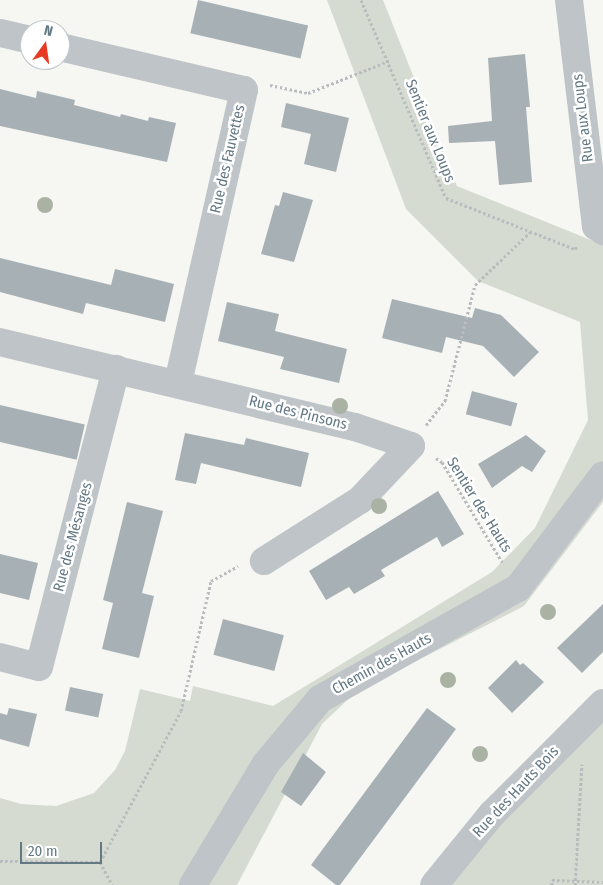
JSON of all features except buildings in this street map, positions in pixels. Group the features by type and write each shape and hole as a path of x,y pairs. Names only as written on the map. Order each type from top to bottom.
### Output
{"street":[{"name":"Rue aux Loups","path":"569,0 599,229"},
{"path":"0,33 20,38"},
{"name":"Rue des Fauvettes","path":"70,49 244,90 178,383"},
{"name":"Rue des Pinsons","path":"0,342 178,383 354,427 411,446"},
{"name":"Rue des Mésanges","path":"0,657 39,667 116,369"},
{"path":"264,561 360,500 411,446"},
{"name":"Chemin des Hauts","path":"193,885 265,765 320,699 518,588 603,475"},
{"name":"Rue des Hauts Bois","path":"434,885 492,814 593,712"}],"path":[{"name":"Sentier aux Loups","path":"361,0 389,61 446,198 575,249 599,229"},
{"path":"244,90 258,82 308,93 389,61"},
{"path":"411,446 445,401 475,285 530,232"},
{"name":"Sentier des Hauts","path":"411,446 442,462 518,588"},
{"path":"100,862 181,711 211,581 258,554 264,561"},
{"path":"575,885 593,712"},
{"path":"0,861 100,862"},
{"path":"100,862 112,885"},
{"path":"552,885 552,880 576,879 603,882"}],"shaded area":[{"path":"327,0 383,0 457,186 603,245 603,502 524,606 357,691 322,724 237,885 0,885 0,798 21,804 56,806 94,793 115,770 125,751 140,689 190,701 193,686 273,706 492,572 535,528 588,420 580,322 478,281 406,209"},
{"path":"603,717 603,885 449,885 482,843"}]}
